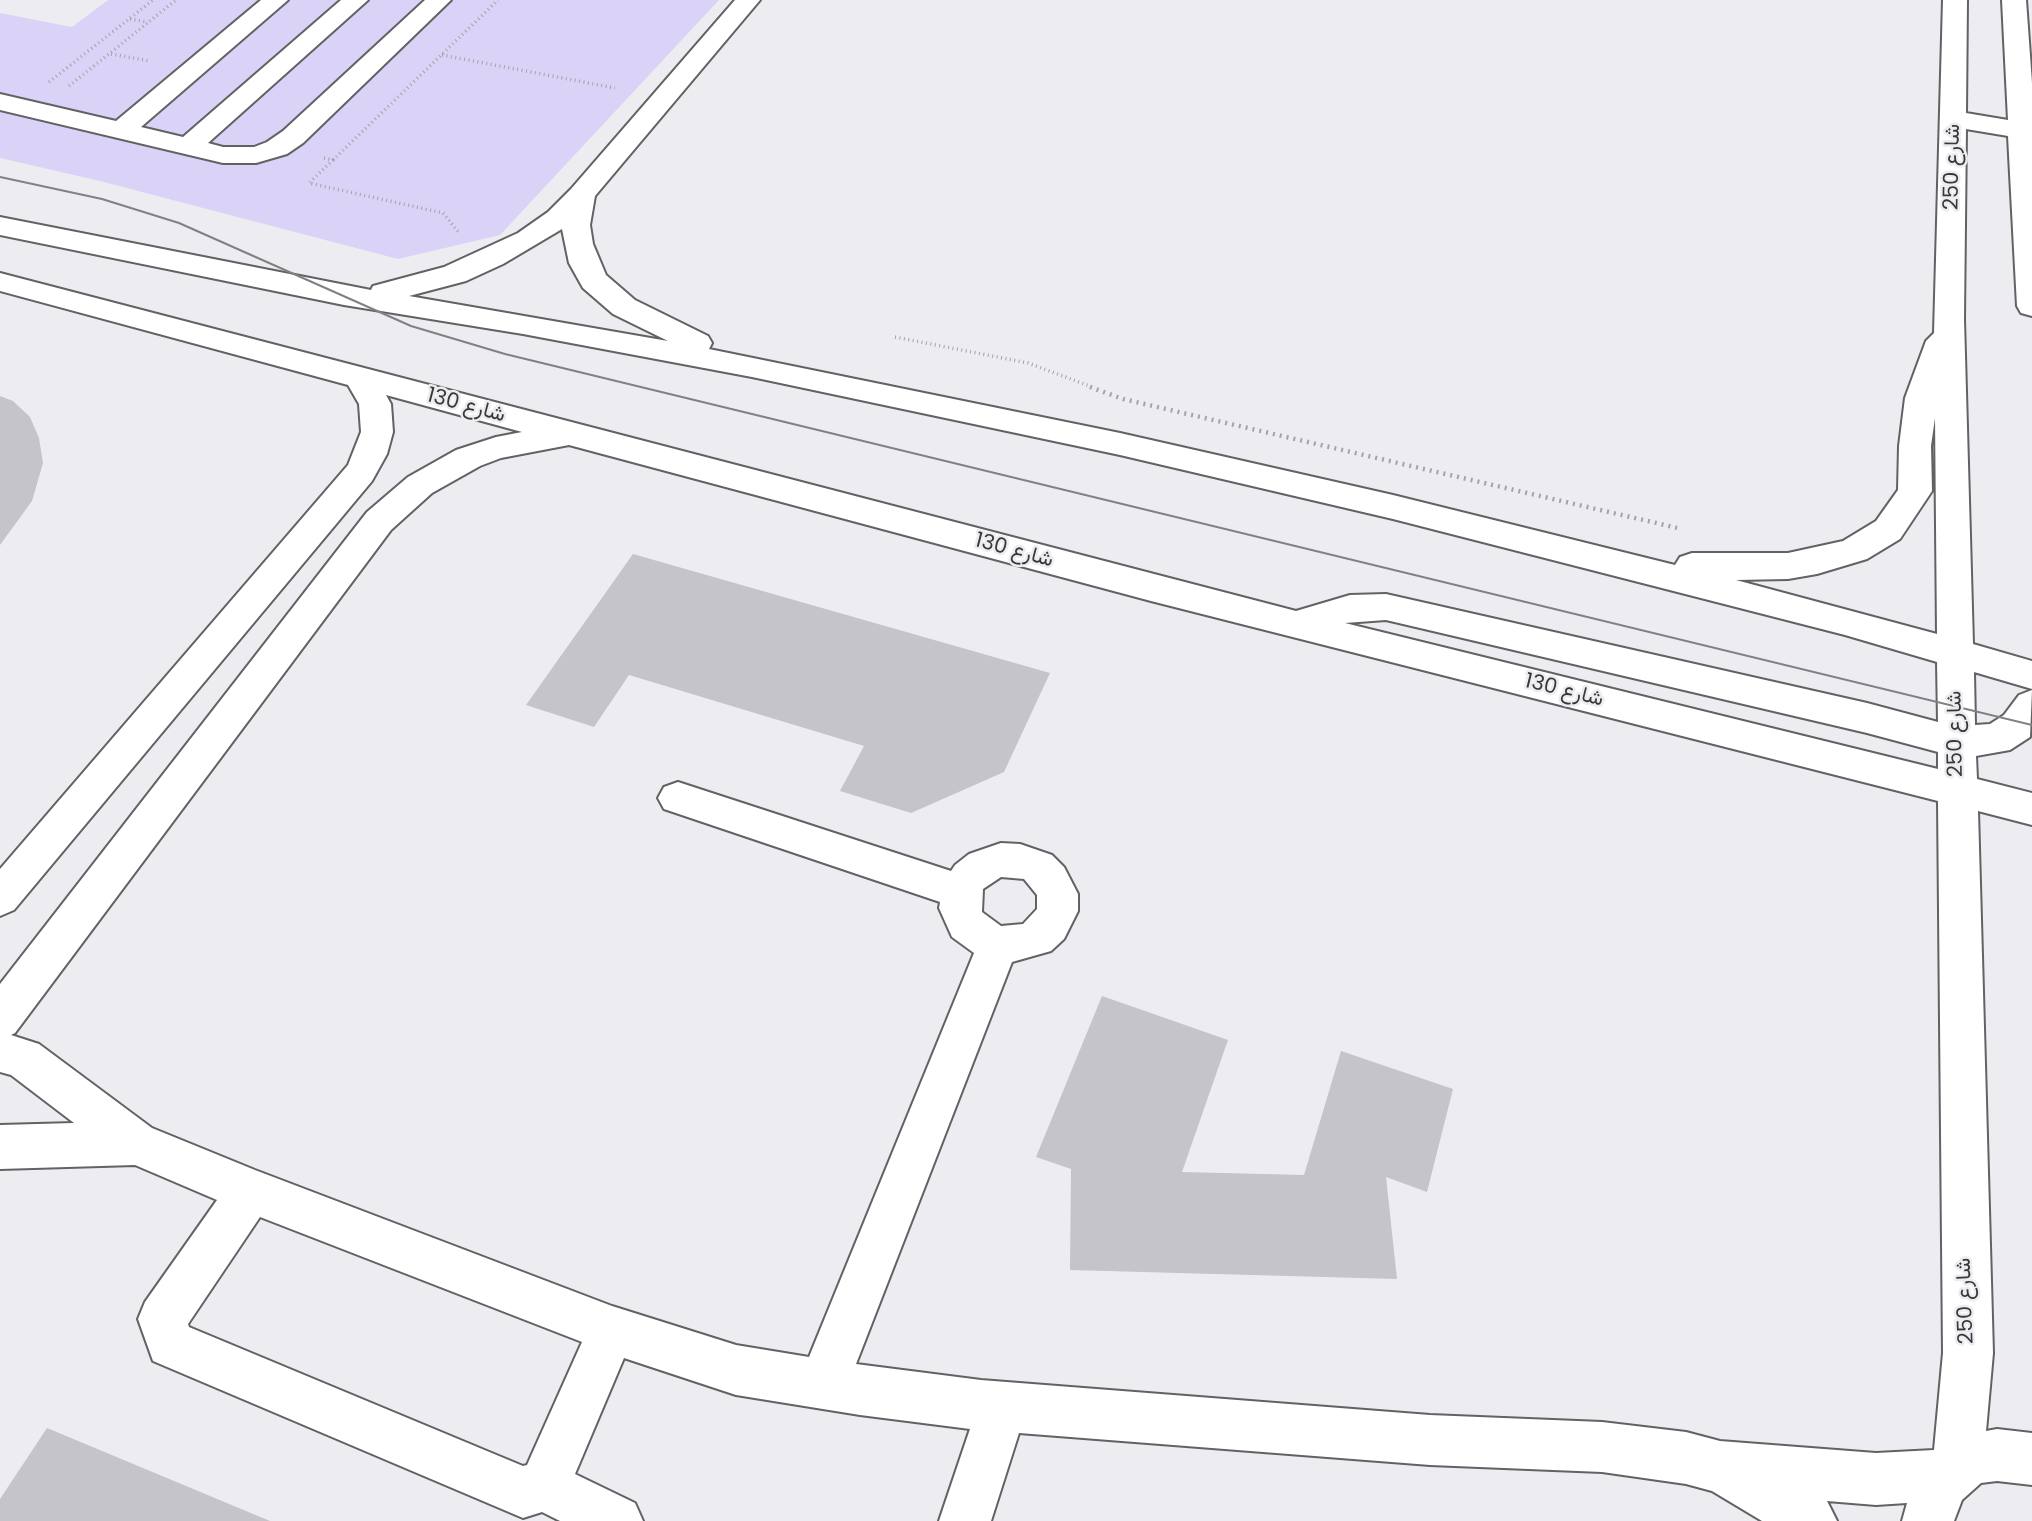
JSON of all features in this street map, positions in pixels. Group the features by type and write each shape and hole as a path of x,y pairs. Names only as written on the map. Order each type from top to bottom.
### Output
{"street":[{"path":"122,130 276,0"},
{"path":"189,146 356,0"},
{"path":"0,102 233,156 256,155 278,148 293,137 439,0"},
{"path":"369,297 455,274 494,258 548,225 581,195 748,0"},
{"name":"شارع 250","path":"1954,1471 1968,1353 1949,319 1955,0"},
{"path":"2014,0 2024,120 2032,306"},
{"path":"1953,119 2024,120"},
{"path":"581,195 576,225 578,244 594,281 624,307 646,319 752,367"},
{"path":"0,226 344,295 369,297 752,367 1120,444 1380,504 1845,621 2032,675"},
{"name":"شارع 130","path":"0,282 1297,624 2032,809"},
{"path":"1614,563 1753,568 1787,566 1855,550 1888,530 1915,491 1915,446 1921,398 1949,319"},
{"path":"0,898 359,473 371,454 377,432 374,404 360,378"},
{"path":"0,1020 39,965 379,521 420,485 468,458 496,448 573,434"},
{"path":"1297,624 1350,608 1386,607 1867,718 1956,742 1997,739 2017,726 2032,705"},
{"path":"678,798 961,892"},
{"path":"1001,860 1020,861 1038,867 1051,878 1058,894 1057,911 1049,926 1036,938 1017,944 998,944 980,936 967,924 960,908 961,892 969,877 983,866 1001,860"},
{"path":"823,1384 998,944"},
{"path":"0,1052 23,1058 136,1143 251,1191 612,1330 736,1370 823,1384 1003,1405 1430,1440 1602,1447 1686,1458 1720,1467 1876,1479 1954,1471 1975,1459 1997,1455 2032,1459"},
{"path":"0,1147 136,1143"},
{"path":"251,1191 162,1319 170,1344 523,1492 544,1486 617,1521"},
{"path":"544,1486 612,1330"},
{"path":"965,1521 1003,1405"},
{"path":"1720,1467 1811,1521"},
{"path":"1928,1521 1934,1500 1954,1471"}],"path":[{"path":"47,84 153,0"},
{"path":"68,87 176,0"},
{"path":"494,258 461,237 443,213 309,183 498,0"},
{"path":"129,19 148,22"},
{"path":"441,55 615,88"},
{"path":"278,148 333,160"},
{"path":"895,337 1028,363 1122,399 1691,531"}],"shaded area":[{"path":"108,0 719,0 500,235 398,259 100,181 0,158 0,13 72,27"}],"building":[{"path":"0,396 13,401 30,417 39,438 43,463 32,501 0,545"},
{"path":"633,554 1050,673 1004,772 911,813 840,791 864,746 629,675 594,727 526,705"},
{"path":"1102,996 1228,1040 1182,1172 1304,1175 1341,1051 1453,1089 1427,1192 1386,1177 1397,1279 1070,1270 1071,1169 1036,1157"},
{"path":"47,1428 270,1521 0,1521 0,1499"}],"tram line":[{"path":"0,177 102,199 179,223 411,326 505,354 2032,725"}]}
